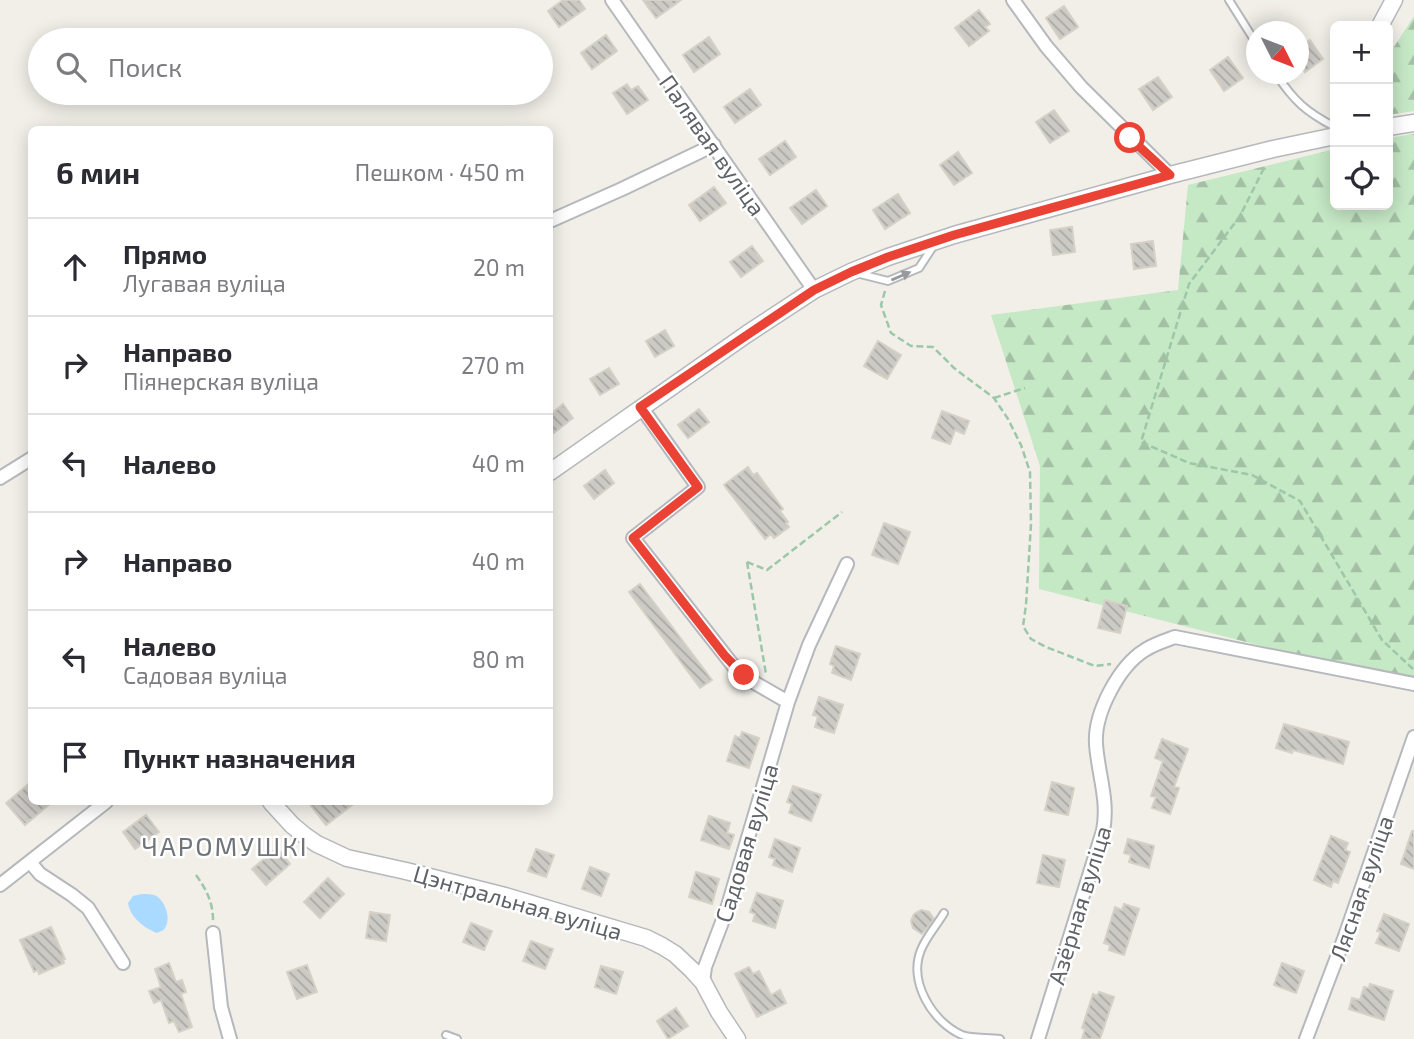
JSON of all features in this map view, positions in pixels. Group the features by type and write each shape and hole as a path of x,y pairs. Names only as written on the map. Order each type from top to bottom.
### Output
{"street":[{"name":"Палявая вуліца","path":"612,0 814,290"},
{"path":"1013,0 1046,46 1081,87 1170,175"},
{"path":"1383,21 1394,0"},
{"path":"1393,126 1414,123"},
{"path":"553,470 640,407 814,290 851,272 937,240 1170,175 1330,137"},
{"path":"553,220 714,145"},
{"path":"640,407 698,487 633,538 725,656 744,675 788,702"},
{"path":"0,478 28,460"},
{"name":"Садовая вуліца","path":"703,982 705,967 727,909 788,702 809,645 846,564"},
{"name":"Азёрная вуліца","path":"1038,1039 1106,817 1096,743 1098,728 1116,681 1142,651 1158,642 1175,638 1414,684"},
{"name":"Лясная вуліца","path":"1306,1039 1414,737"},
{"path":"1,882 102,805"},
{"name":"Цэнтральная вуліца","path":"274,805 304,835 332,852 505,896 646,938 662,946 675,954 703,982 737,1039"},
{"path":"30,862 40,874 88,908 122,962"},
{"path":"213,933 220,1007 230,1039"}],"lane":[{"path":"1229,0 1246,27"},
{"path":"1282,84 1289,94 1312,115 1330,124"},
{"path":"851,272 888,281 919,268 937,240"},
{"path":"944,913 920,950 916,975 924,1000 946,1025 963,1036 1000,1039"},
{"path":"446,1035 457,1039"}],"path":[{"path":"1273,149 1240,216 1189,284 1141,442 1189,463 1252,475 1300,501 1382,640 1414,671"},
{"path":"888,281 881,305 891,333 911,346 933,347 954,368 995,398 1021,446 1030,472 1031,524 1023,626 1031,639 1046,647 1095,666 1111,664 1123,672"},
{"path":"995,398 1025,388"},
{"path":"772,694 765,670 747,562 766,570 842,512"},
{"path":"196,875 207,890 213,913 213,933"}],"green space":[{"path":"1414,16 1414,111 1393,114 1393,48"},
{"path":"1414,134 1414,678 1270,648 1039,589 1040,466 991,315 1178,290 1188,185 1330,150 1330,210 1393,210 1393,137"}],"water":[{"path":"154,895 164,904 168,918 162,931 157,933 147,928 132,913 128,903 133,896"}],"building":[{"path":"563,0 579,0 585,9 559,27 548,11"},
{"path":"643,0 681,0 656,18"},
{"path":"1064,6 1078,27 1060,39 1046,18"},
{"path":"979,10 990,24 985,27 989,31 969,46 955,28"},
{"path":"606,35 617,51 592,69 581,53"},
{"path":"709,37 720,54 694,72 683,55"},
{"path":"1309,41 1323,59 1309,69"},
{"path":"1228,57 1243,78 1224,91 1210,70"},
{"path":"1158,77 1172,97 1153,110 1139,89"},
{"path":"627,84 631,90 638,86 648,100 627,114 613,93"},
{"path":"750,89 761,105 735,123 724,107"},
{"path":"1054,110 1069,131 1050,143 1036,122"},
{"path":"785,141 796,157 770,175 759,159"},
{"path":"958,152 972,173 954,185 940,165"},
{"path":"714,187 726,203 700,221 689,205"},
{"path":"816,190 827,206 802,224 790,208"},
{"path":"898,194 910,213 885,229 873,210"},
{"path":"1072,227 1075,252 1053,255 1050,230"},
{"path":"1153,241 1156,266 1134,269 1131,244"},
{"path":"752,246 763,261 741,277 730,262"},
{"path":"665,330 674,346 655,357 646,341"},
{"path":"878,341 901,355 887,379 864,366"},
{"path":"609,368 619,384 600,395 590,379"},
{"path":"563,404 573,418 553,434 553,412"},
{"path":"699,409 709,422 688,438 678,425"},
{"path":"942,411 969,421 964,434 955,430 950,444 932,438"},
{"path":"748,467 753,475 757,473 783,509 780,511 788,522 786,523 789,527 774,538 771,534 765,539 724,485"},
{"path":"605,470 614,483 594,499 584,486"},
{"path":"884,523 910,532 898,564 872,555"},
{"path":"640,584 712,680 700,688 629,592"},
{"path":"1105,600 1127,606 1120,633 1098,628"},
{"path":"836,646 860,654 851,680 832,673 834,666 830,664"},
{"path":"819,697 843,705 834,733 815,727 818,716 813,715"},
{"path":"1284,724 1349,742 1343,764 1276,748"},
{"path":"742,732 759,738 749,768 727,761 735,736 740,738"},
{"path":"1162,739 1188,749 1174,787 1179,788 1170,814 1152,808 1156,797 1151,796 1163,761 1155,758"},
{"path":"1052,782 1074,788 1068,815 1045,810"},
{"path":"28,784 28,805 48,805 25,825 6,803"},
{"path":"793,786 821,795 811,821 789,813 792,804 787,802"},
{"path":"310,805 352,805 326,825"},
{"path":"146,815 159,832 135,849 123,832"},
{"path":"709,816 730,823 727,833 734,835 729,849 701,840"},
{"path":"1414,831 1414,869 1401,864"},
{"path":"1331,836 1348,843 1345,850 1350,852 1338,883 1333,881 1331,887 1314,880"},
{"path":"775,839 800,848 792,872 773,865 775,859 769,857"},
{"path":"1128,839 1154,846 1149,868 1129,862 1131,855 1124,853"},
{"path":"277,848 290,864 266,885 252,869"},
{"path":"536,849 554,855 546,877 528,871"},
{"path":"1043,855 1065,860 1059,887 1037,883"},
{"path":"590,867 609,874 601,896 582,889"},
{"path":"696,872 719,879 712,904 689,897"},
{"path":"328,878 344,894 320,918 304,902"},
{"path":"757,893 783,901 775,928 753,921 755,914 750,912"},
{"path":"1124,904 1139,909 1124,955 1109,950 1110,945 1104,943 1115,907 1122,910"},
{"path":"921,910 929,912 934,919 922,934 913,928 911,921 914,914"},
{"path":"370,912 390,915 386,941 366,938"},
{"path":"1384,914 1409,924 1399,951 1376,943 1381,932 1377,931"},
{"path":"471,923 492,931 484,950 463,942"},
{"path":"51,927 65,959 64,963 39,974 38,970 34,972 20,940"},
{"path":"531,941 553,949 545,969 523,961"},
{"path":"169,963 176,982 182,980 186,992 181,994 192,1027 179,1032 174,1021 169,1023 161,1000 154,1003 149,991 161,987 155,969"},
{"path":"1282,963 1304,971 1296,993 1274,985"},
{"path":"307,965 317,992 297,999 287,972"},
{"path":"601,966 623,972 616,994 595,987"},
{"path":"749,967 753,974 759,971 771,995 780,990 786,1003 757,1017 735,974"},
{"path":"1370,984 1393,991 1384,1020 1349,1009 1352,998 1360,1000 1364,987 1369,988"},
{"path":"1099,992 1114,997 1100,1039 1082,1039 1085,1029 1082,1028 1093,994 1097,996"},
{"path":"676,1008 688,1026 668,1039 657,1021"}],"district":[{"name":"ЧАРОМУШКІ","path":"225,845"}],"route":[{"path":"744,675 725,656 633,538 698,487 640,407 814,290 851,272 954,235 1170,175 1130,138"}]}
